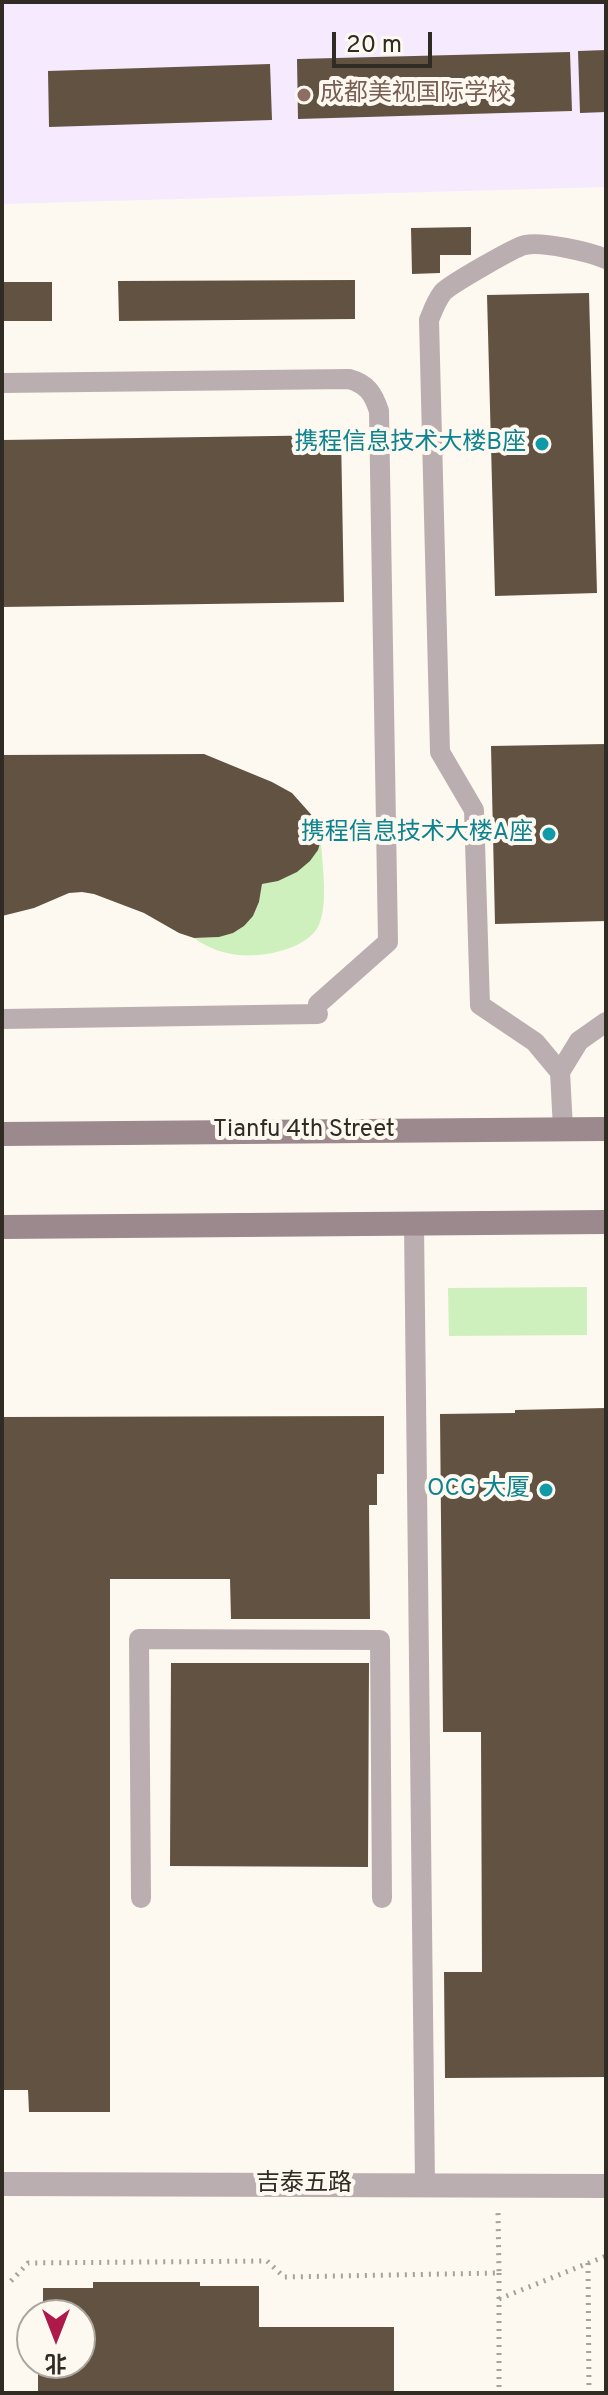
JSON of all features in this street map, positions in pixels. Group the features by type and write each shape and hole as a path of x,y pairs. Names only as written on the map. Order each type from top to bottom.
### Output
{"main road":[{"name":"Tianfu 4th Street","path":"2,1134 606,1129"},
{"path":"2,1227 606,1222"}],"street":[{"name":"吉泰五路","path":"2,2184 606,2186"}],"lane":[{"path":"560,1072 535,1042 480,1005 474,810 440,752 429,320 445,290 524,245 539,244 595,254 606,259"},
{"path":"2,383 349,379 361,383 373,394 379,411 388,942 318,1009 2,1019"},
{"path":"563,1129 560,1072 579,1041 606,1022"},
{"path":"414,1224 425,2185"},
{"path":"141,1898 139,1639 380,1640 382,1898"}],"path":[{"path":"498,2205 499,2393"},
{"path":"499,2299 606,2256"},
{"path":"11,2281 28,2263 267,2261 284,2277 499,2273"},
{"path":"588,2263 589,2393"}],"shaded area":[{"name":"成都美视国际学校","path":"2,2 606,2 606,187 2,204"}],"green space":[{"path":"321,840 323,908 318,927 311,936 290,948 250,955 222,952 194,938 219,937 253,916 262,884 298,870 312,858"},
{"path":"587,1287 587,1335 449,1336 448,1288"}],"building":[{"path":"606,50 606,112 580,113 578,51"},
{"path":"570,52 572,111 298,119 297,59"},
{"path":"270,64 272,120 49,127 48,71"},
{"path":"471,227 471,255 440,255 440,273 412,274 411,228"},
{"path":"355,280 355,319 119,321 118,281"},
{"path":"2,282 52,282 52,321 2,321"},
{"name":"携程信息技术大楼B座","path":"589,293 597,593 495,596 487,295"},
{"path":"341,435 344,602 2,607 2,440"},
{"name":"携程信息技术大楼A座","path":"606,744 606,921 495,924 491,746"},
{"path":"204,754 292,793 316,820 321,831 318,850 310,861 297,872 262,884 253,916 244,926 219,937 194,938 144,913 82,892 69,893 34,908 2,916 2,755"},
{"path":"606,1408 606,2077 445,2078 444,1972 482,1972 481,1732 443,1732 440,1414"},
{"path":"384,1416 384,1474 377,1474 377,1505 369,1505 370,1619 231,1619 230,1579 110,1579 110,2112 29,2112 28,2090 2,2090 2,1417"},
{"path":"171,1663 369,1663 368,1867 170,1866"},
{"path":"93,2282 200,2282 200,2286 259,2286 259,2327 394,2327 394,2393 38,2393 38,2379 96,2379 96,2299 43,2299 43,2288 93,2288"}],"place":[{"name":"成都美视国际学校","path":"304,95"},
{"name":"携程信息技术大楼B座","path":"542,444"},
{"name":"携程信息技术大楼A座","path":"549,834"},
{"name":"OCG 大厦","path":"546,1490"}]}
